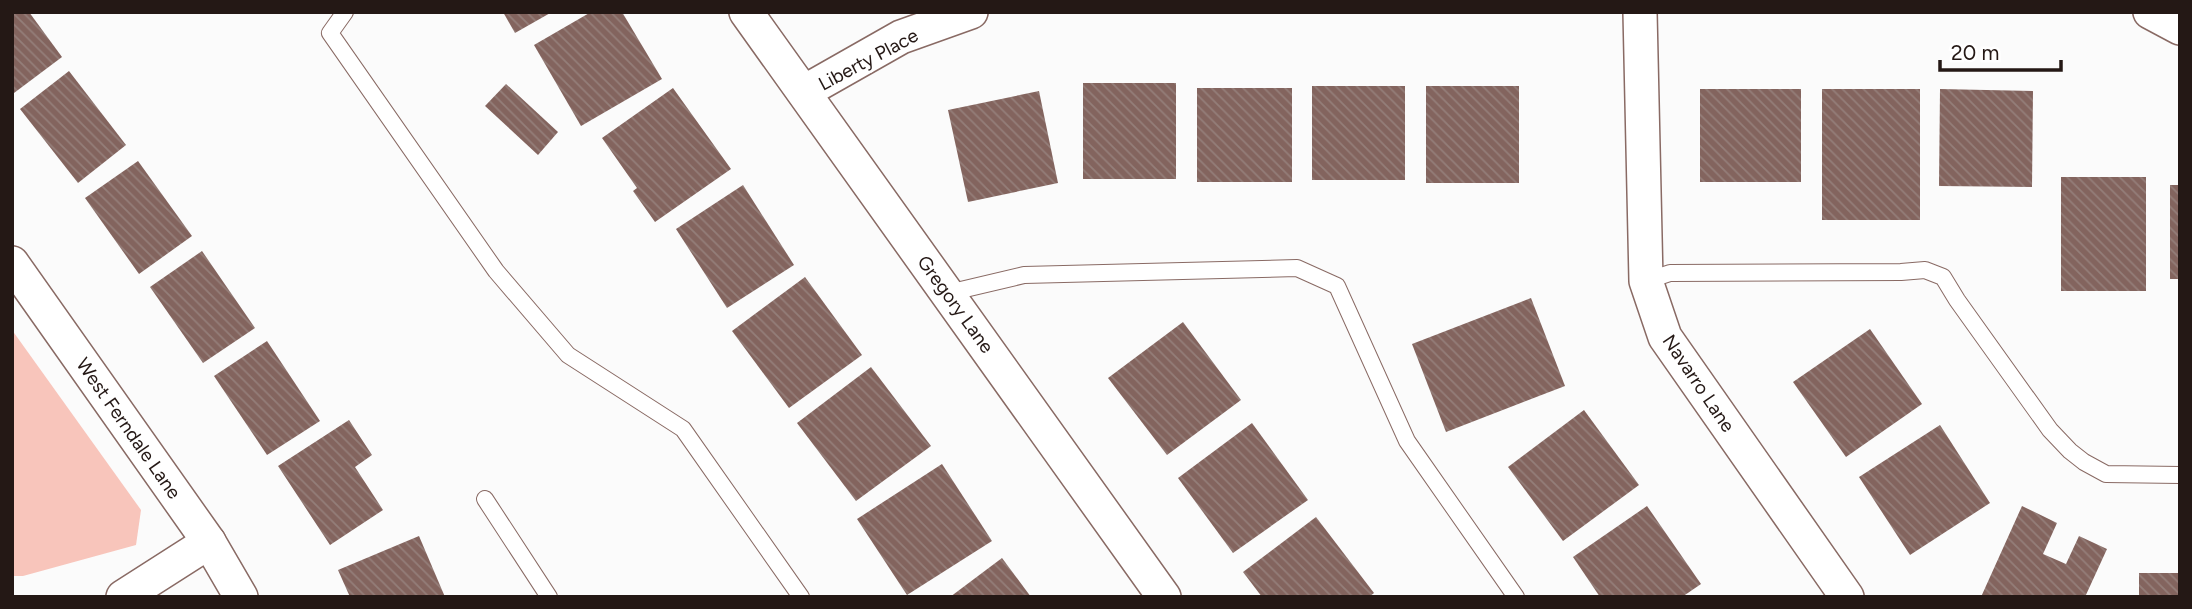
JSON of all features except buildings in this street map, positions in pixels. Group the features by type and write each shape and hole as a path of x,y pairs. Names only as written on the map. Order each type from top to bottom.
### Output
{"street":[{"name":"Gregory Lane","path":"746,12 1164,597"},
{"name":"Liberty Place","path":"804,92 901,37 971,12"},
{"name":"Navarro Lane","path":"1640,12 1646,281 1665,337 1847,597"},
{"path":"2150,12 2180,28"},
{"name":"West Ferndale Lane","path":"12,263 209,542 242,597"},
{"path":"123,597 209,542"}],"lane":[{"path":"345,12 330,33 496,271 568,355 683,429 801,597"},
{"path":"948,293 1024,275 1297,268 1337,285 1407,441 1517,597"},
{"path":"1646,281 1670,273 1926,270 1943,277 2050,430 2070,451 2105,474 2180,475"},
{"path":"485,499 549,597"}],"shaded area":[{"path":"12,330 141,510 136,545 23,576 12,576"}]}
